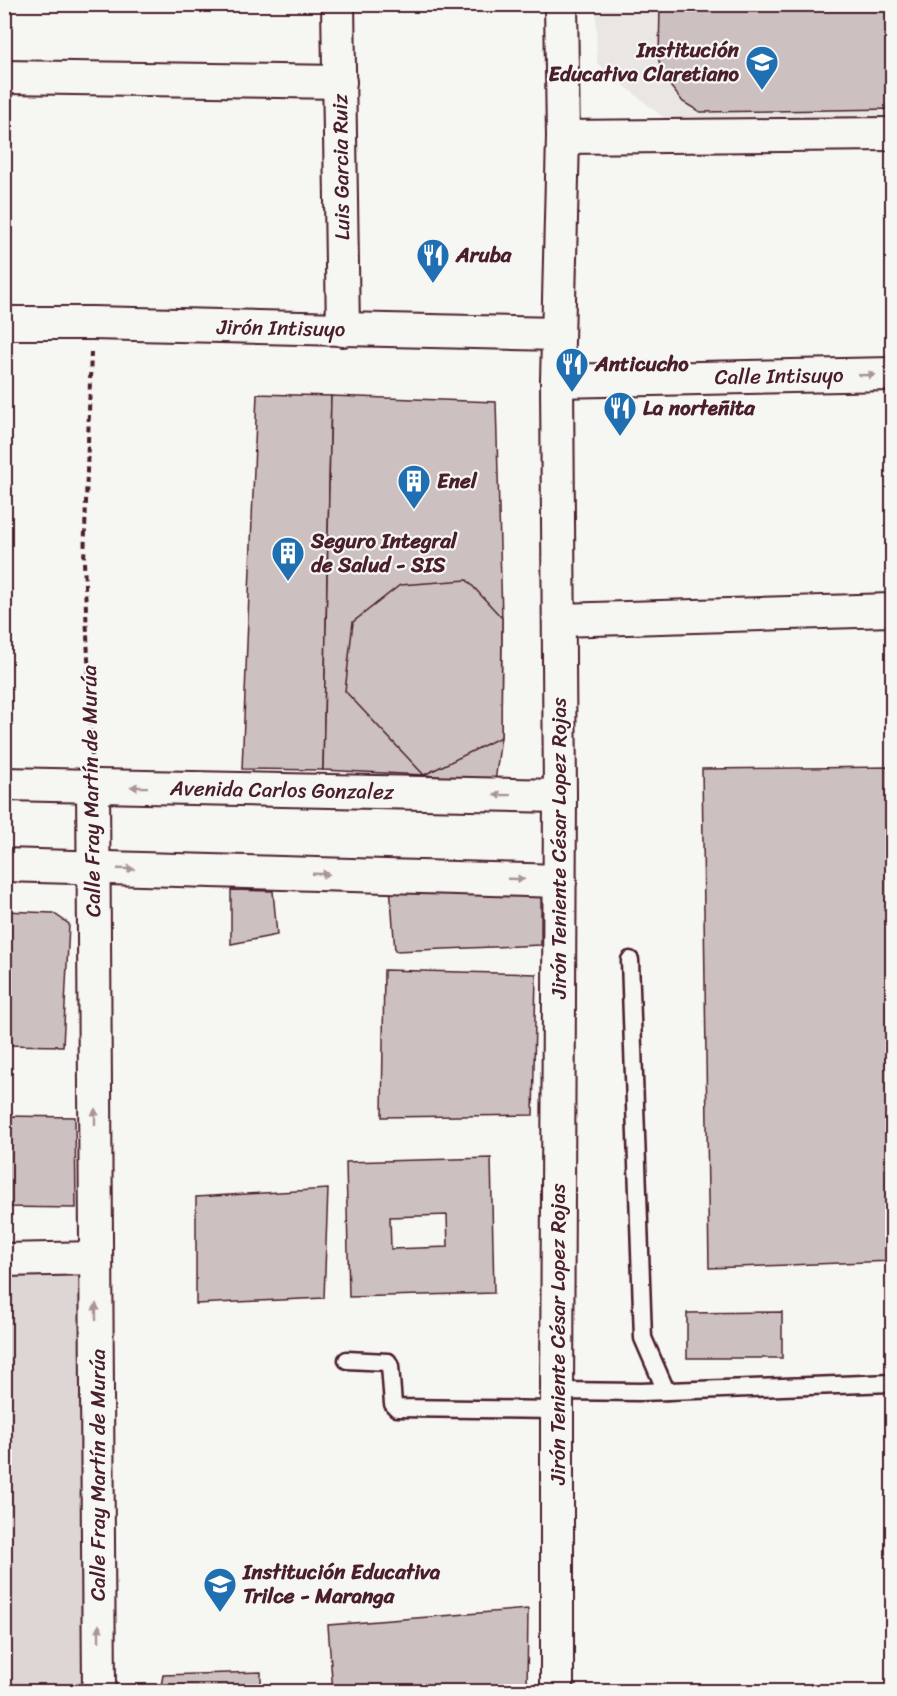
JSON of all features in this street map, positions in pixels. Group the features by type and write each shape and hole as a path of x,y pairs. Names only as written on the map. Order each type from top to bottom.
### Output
{"street":[{"name":"Luis Garcia Ruiz","path":"338,4 343,330"},
{"name":"Jirón Teniente César Lopez Rojas","path":"557,1692 560,796 557,381 563,137 561,4"},
{"path":"4,76 340,82"},
{"path":"563,137 892,134"},
{"name":"Jirón Intisuyo","path":"4,323 558,334"},
{"name":"Calle Intisuyo","path":"557,381 892,374"},
{"path":"559,620 892,610"},
{"name":"Avenida Carlos Gonzalez","path":"4,784 560,796"},
{"name":"Calle Fray Martín de Murúa","path":"93,786 99,1692"},
{"path":"4,865 560,881"},
{"path":"4,1260 96,1258"}],"lane":[{"path":"630,960 643,1338 666,1391"},
{"path":"347,1360 388,1362 393,1404 396,1408 557,1401 666,1391 892,1383"}],"path":[{"name":"Calle Fray Martín de Murúa","path":"92,323 84,561 93,786"}],"shaded area":[{"name":"Institución Educativa Claretiano","path":"596,5 892,5 892,119 669,122 597,63"},
{"path":"87,1270 90,1691 5,1691 5,1272"}],"building":[{"name":"Institución Educativa Claretiano","path":"660,4 892,4 892,109 700,112 683,102 663,77 659,61"},
{"name":"Seguro Integral de Salud - SIS","path":"257,394 331,396 323,770 242,769"},
{"name":"Enel","path":"331,396 496,402 502,618 501,737 495,782 424,775 323,770"},
{"path":"467,580 502,618 501,737 424,775 345,691 353,622 400,585"},
{"path":"892,767 892,1261 709,1268 702,769"},
{"path":"390,886 541,890 541,945 395,951"},
{"path":"231,890 273,891 277,935 231,944"},
{"path":"4,911 53,913 69,924 63,1046 4,1045"},
{"path":"384,970 536,974 533,1115 382,1117"},
{"path":"4,1116 75,1117 76,1208 4,1207"},
{"path":"491,1158 494,1293 349,1297 346,1162","holes":["447,1215 448,1247 391,1249 390,1217"]},
{"path":"328,1189 324,1298 196,1304 196,1197"},
{"path":"782,1312 782,1358 687,1358 687,1313"},
{"path":"528,1609 527,1692 333,1692 328,1625"},
{"path":"261,1672 261,1692 160,1692 163,1675"}],"place":[{"name":"Institución Educativa Claretiano","path":"762,91"},
{"name":"Aruba","path":"433,284"},
{"name":"Anticucho","path":"572,393"},
{"name":"La norteñita","path":"620,437"},
{"name":"Enel","path":"414,510"},
{"name":"Seguro Integral de Salud - SIS","path":"288,582"},
{"name":"Institución Educativa Trilce - Maranga","path":"220,1613"}]}
